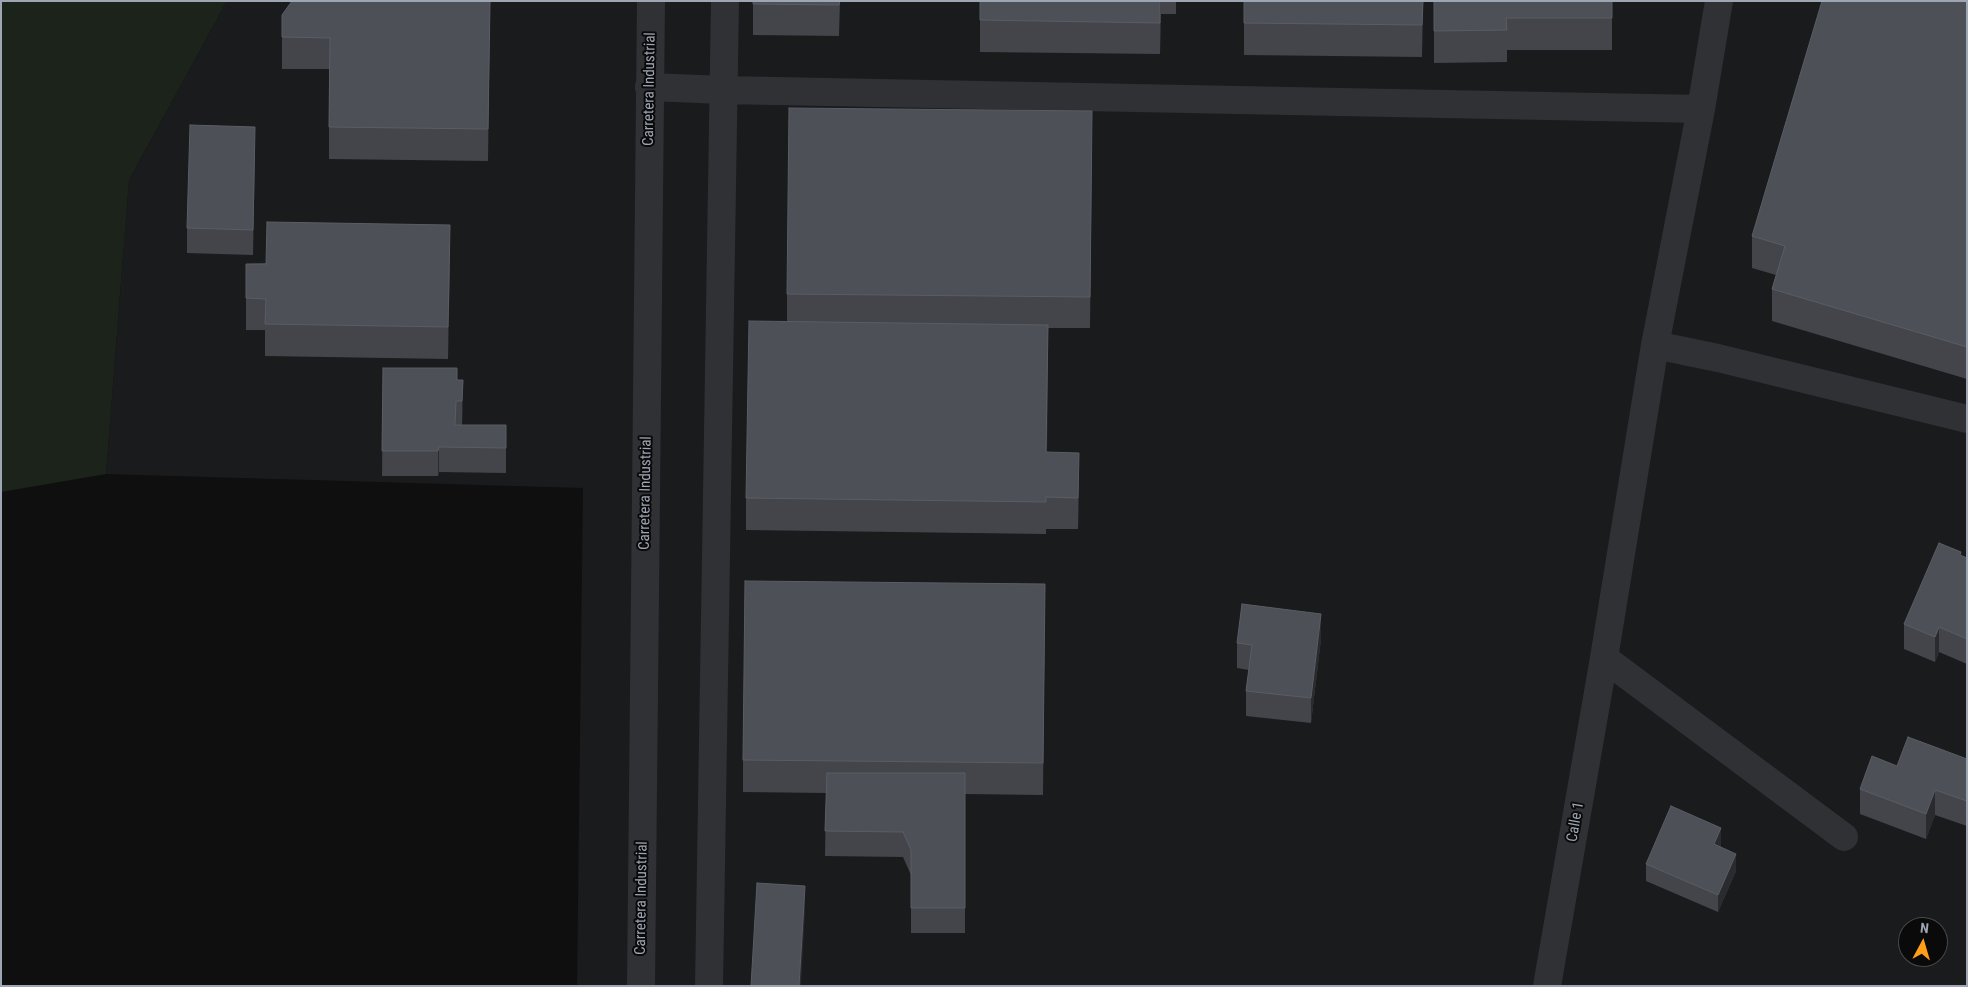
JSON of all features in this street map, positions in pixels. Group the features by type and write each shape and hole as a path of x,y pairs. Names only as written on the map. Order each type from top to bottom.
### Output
{"street":[{"name":"Carretera Industrial","path":"641,986 651,1"},
{"path":"709,986 725,1"},
{"name":"Calle 1","path":"1547,986 1604,658 1655,345 1701,109 1719,1"},
{"path":"649,87 1701,109"},
{"path":"1655,345 1718,358 1967,419"},
{"path":"1604,658 1844,837"}],"shaded area":[{"path":"1,1 227,1 129,180 106,474 1,492"},
{"path":"227,1 1967,1 1967,986 577,986 583,488 106,474 129,180"}],"building":[{"path":"292,1 490,1 488,129 329,127 330,38 282,37 282,15"},
{"path":"753,1 840,1 839,5 753,4"},
{"path":"980,1 1160,1 1160,23 980,20"},
{"path":"1244,1 1423,1 1422,25 1244,23"},
{"path":"1434,1 1612,1 1612,18 1506,18 1507,30 1434,31"},
{"path":"1822,1 1967,1 1967,347 1772,289 1785,246 1752,236"},
{"path":"789,108 1092,111 1090,297 787,294"},
{"path":"190,125 255,127 253,230 187,228"},
{"path":"267,222 450,225 448,327 265,324 266,299 246,298 246,264 266,264"},
{"path":"749,321 1048,325 1046,452 1079,453 1078,498 1046,497 1046,502 746,498"},
{"path":"383,368 457,368 457,380 463,380 462,401 456,401 455,425 506,425 506,448 439,447 438,451 382,451"},
{"path":"1939,543 1961,552 1960,555 1967,558 1967,639 1939,627 1935,637 1904,624"},
{"path":"745,581 1045,584 1043,763 743,760"},
{"path":"1242,604 1321,614 1311,698 1246,691 1252,645 1237,643"},
{"path":"1908,737 1967,759 1967,801 1935,790 1926,814 1860,789 1872,756 1897,766"},
{"path":"827,773 965,773 965,908 911,908 911,850 903,832 825,831"},
{"path":"1671,806 1721,828 1714,844 1736,854 1718,895 1646,864"},
{"path":"757,883 805,886 799,986 751,986"}]}
